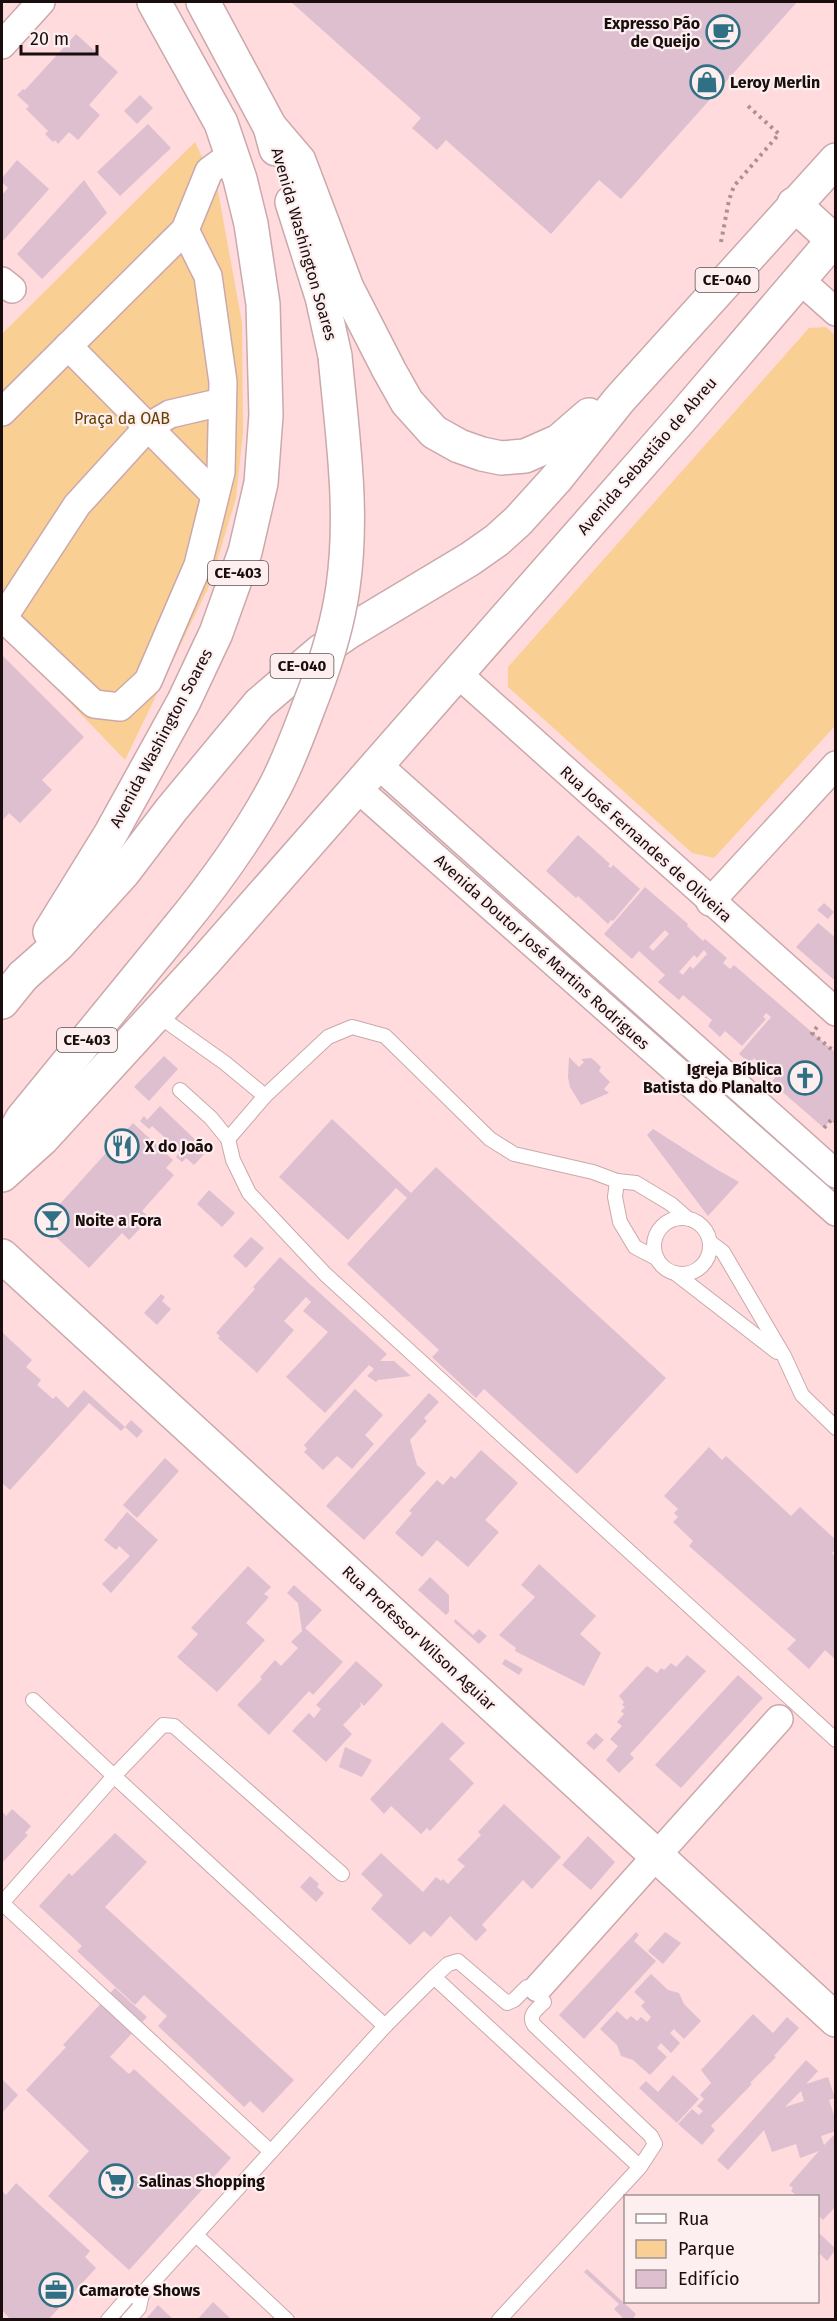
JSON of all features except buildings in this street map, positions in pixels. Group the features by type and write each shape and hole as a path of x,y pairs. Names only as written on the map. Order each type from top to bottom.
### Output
{"main road":[{"name":"Avenida Washington Soares","path":"2,1002 23,976 110,835 184,701 216,633 245,552 261,483 266,415 263,304 251,224 222,123 154,2"},
{"name":"Avenida Washington Soares","path":"2,1155 22,1119 221,872 276,786 300,731 324,665 343,587 348,474 335,356 322,297 270,127 203,2"},
{"path":"270,127 298,161 347,288 384,361 407,402 434,432 459,446 482,454 501,458 525,456 559,441 577,428 592,412 619,400"},
{"name":"CE-040","path":"619,400 836,160"},
{"path":"794,204 834,238"},
{"name":"Avenida Sebastião de Abreu","path":"458,674 684,415 834,238"},
{"name":"Avenida Washington Soares","path":"23,976 58,945 123,873 178,801 259,704 330,645 497,540 518,521 556,479 619,400"},
{"name":"CE-040","path":"2,1175 42,1139 156,1014 458,674"},
{"name":"Rua Professor Wilson Aguiar","path":"2,1256 836,2020"}],"street":[{"path":"2,45 42,2"},
{"path":"2,412 185,230 209,171 232,154"},
{"path":"185,230 208,276 223,382 221,472 198,565 148,681 120,707 94,704 2,618 77,505 148,427 170,414 222,402"},
{"path":"799,279 836,312"},
{"path":"68,346 215,495"},
{"name":"Rua José Fernandes de Oliveira","path":"458,674 710,902 828,1017"},
{"path":"710,902 836,765"},
{"name":"Avenida Doutor José Martins Rodrigues","path":"367,777 836,1174"},
{"name":"Avenida Doutor José Martins Rodrigues","path":"367,777 836,1212"},
{"path":"536,1992 779,1719"}],"lane":[{"path":"156,1014 225,1063 265,1096"},
{"path":"228,1139 265,1096 328,1037 352,1027 385,1036 446,1098 502,1148 514,1154 593,1172 618,1181 636,1183 703,1227 710,1242 723,1252 784,1356 802,1395 836,1428"},
{"path":"180,1090 211,1118 228,1139 233,1160 249,1193 325,1274 836,1740"},
{"path":"618,1181 615,1197 620,1222 635,1247 656,1258 667,1270 784,1356"},
{"path":"656,1258 654,1240 657,1231 672,1219 687,1218"},
{"path":"675,1274 691,1274 698,1270 708,1257 710,1242"},
{"path":"33,1700 385,2026"},
{"path":"271,2152 2,1903 114,1776 163,1725 174,1726 342,1874"},
{"path":"128,2319 139,2308 142,2294 385,2026 448,1964 458,1961 507,2003 536,1992 531,2020 534,2025 654,2140 655,2144 640,2167 499,2319"},
{"path":"434,1977 640,2167"},
{"path":"196,2235 287,2319"},
{"path":"108,2319 128,2297 142,2294"}],"path":[{"path":"721,242 734,186 779,134 748,106"},
{"path":"828,1017 812,1033 836,1053"}],"green space":[{"name":"Praça da OAB","path":"195,142 218,191 242,323 243,432 236,498 210,584 125,760 2,632 2,334"},
{"path":"826,327 836,336 835,726 714,858 692,853 508,687 508,667 809,328"}],"place":[{"name":"Expresso Pão de Queijo","path":"723,32"},
{"name":"Leroy Merlin","path":"707,82"},
{"name":"Igreja Bíblica Batista do Planalto","path":"805,1078"},
{"name":"X do João","path":"122,1146"},
{"name":"Noite a Fora","path":"52,1220"},
{"name":"Salinas Shopping","path":"116,2181"},
{"name":"Camarote Shows","path":"56,2290"}]}
